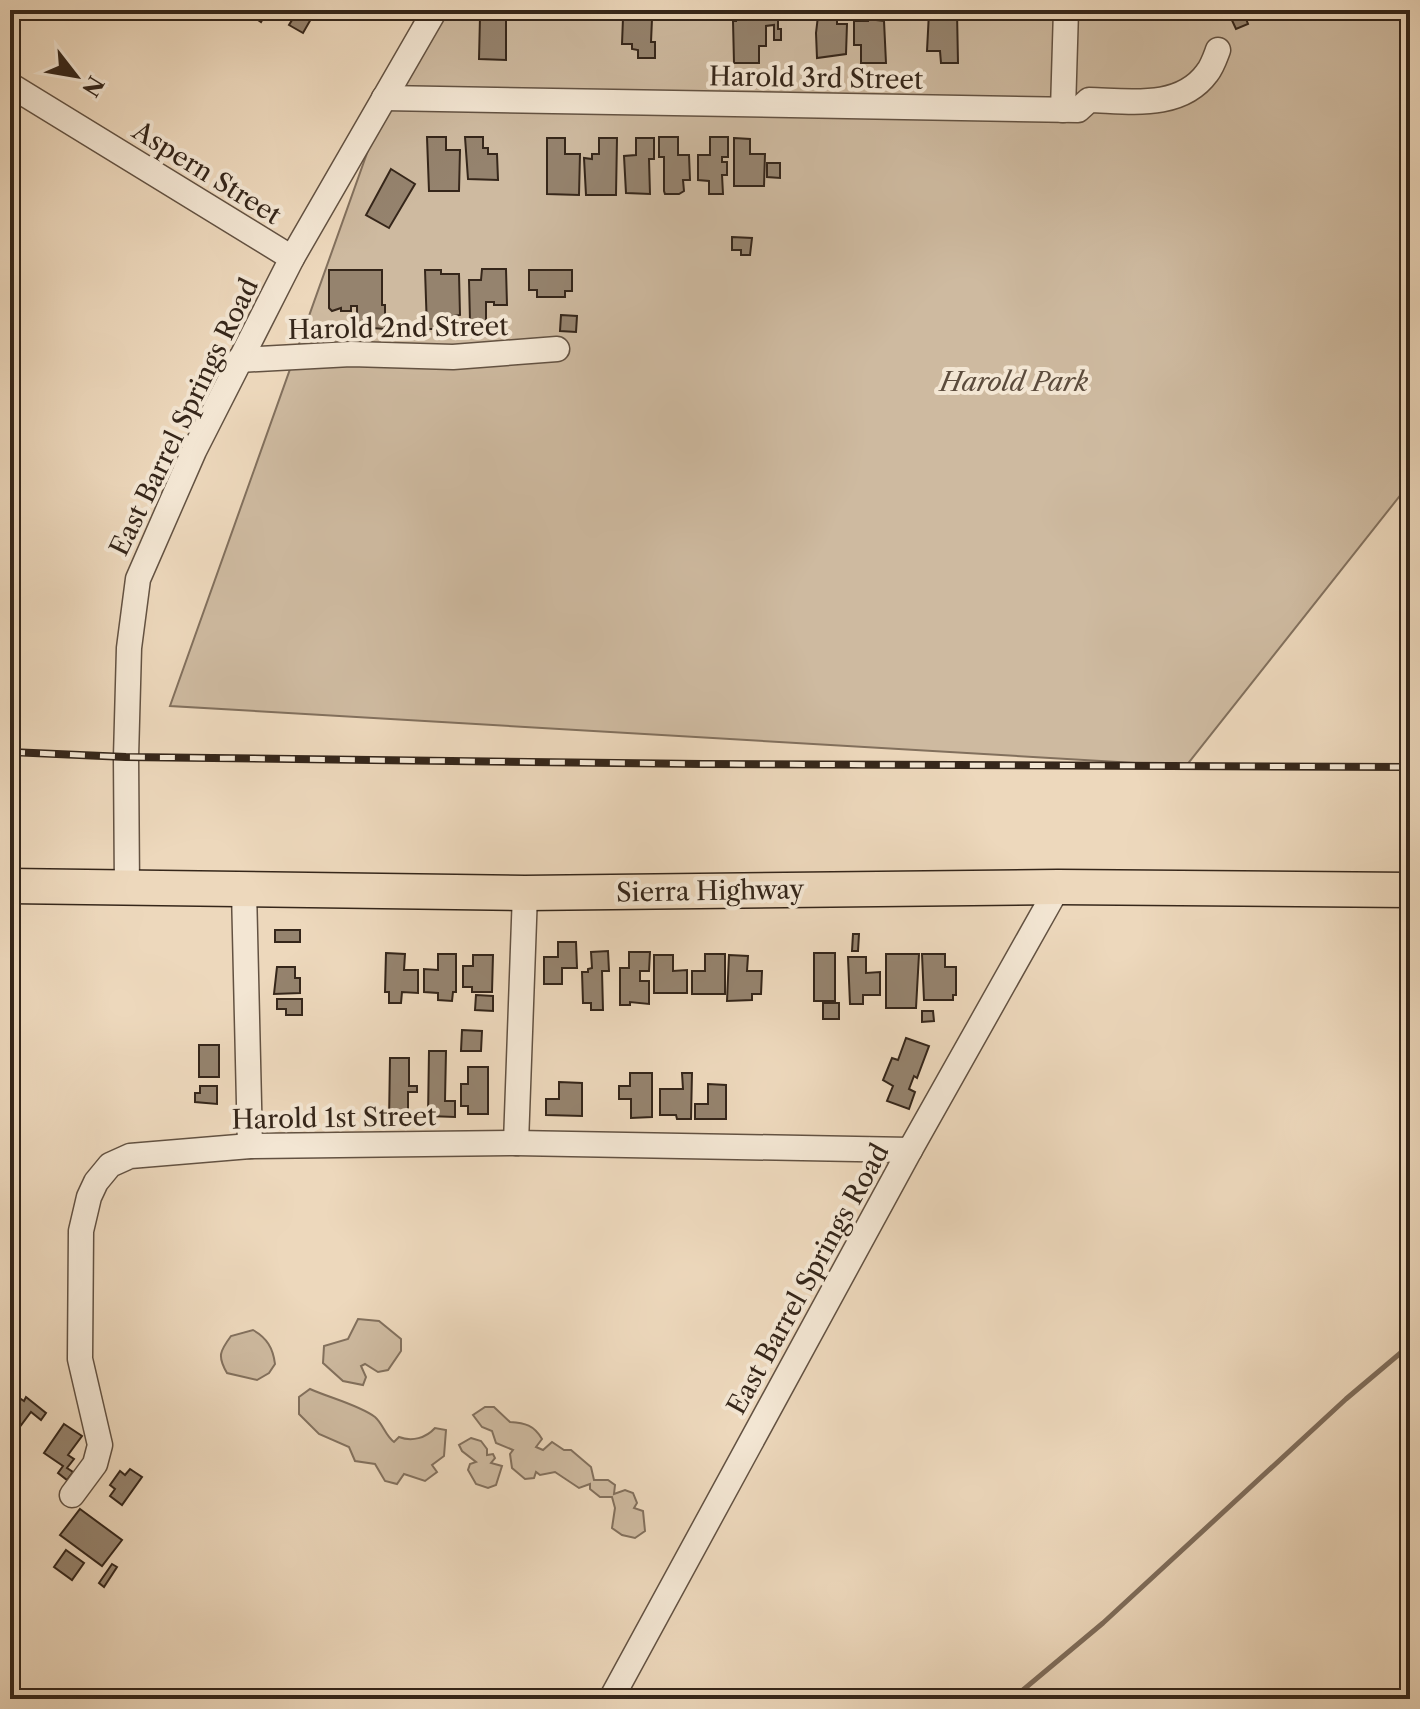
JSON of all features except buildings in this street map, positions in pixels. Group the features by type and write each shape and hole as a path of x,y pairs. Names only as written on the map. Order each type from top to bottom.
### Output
{"highway":[{"name":"Sierra Highway","path":"10,886 525,893 1058,887 1410,890"}],"street":[{"path":"1063,110 1066,10"},
{"name":"East Barrel Springs Road","path":"127,888 129,664 138,579 194,451 239,360 292,258 433,11"},
{"name":"Harold 3rd Street","path":"384,98 1078,110 1089,100 1177,98 1207,74 1218,50"},
{"name":"Aspern Street","path":"10,85 292,258"},
{"name":"Harold 2nd Street","path":"239,360 351,354 453,357 557,349"},
{"name":"East Barrel Springs Road","path":"611,1699 910,1150 1058,887"},
{"path":"244,890 250,1146"},
{"path":"516,1143 525,893"},
{"name":"Harold 1st Street","path":"72,1495 95,1464 100,1445 80,1359 81,1231 96,1182 110,1165 130,1156 250,1146 516,1143 910,1150"}],"green space":[{"name":"Harold Park","path":"418,10 1410,10 1410,483 1186,766 170,706"},
{"path":"358,1319 379,1321 401,1339 401,1351 388,1370 378,1372 365,1364 361,1366 366,1377 363,1385 343,1381 323,1363 324,1346 348,1339"},
{"path":"253,1330 268,1344 275,1364 269,1373 257,1380 227,1373 221,1358 224,1346 231,1336"},
{"path":"310,1389 368,1413 378,1420 394,1442 399,1437 423,1437 435,1428 446,1430 444,1456 432,1465 437,1472 425,1481 404,1474 397,1484 385,1481 375,1464 355,1461 349,1447 319,1434 299,1414 299,1397"},
{"path":"485,1407 494,1407 510,1422 532,1428 542,1439 536,1447 543,1450 552,1442 564,1450 571,1450 591,1467 594,1480 608,1480 615,1485 614,1494 625,1490 633,1493 637,1503 634,1508 643,1511 645,1531 635,1538 622,1535 612,1528 615,1508 612,1497 600,1497 590,1489 590,1484 579,1488 555,1472 540,1475 536,1472 534,1478 525,1479 512,1468 510,1454 513,1450 496,1443 492,1431 482,1427 473,1415"},
{"path":"471,1438 481,1441 487,1455 493,1454 495,1458 491,1463 502,1466 496,1485 488,1488 476,1484 468,1470 470,1464 476,1462 459,1445"}],"waterway":[{"path":"1012,1699 1103,1623 1346,1399 1410,1345"}],"railway":[{"path":"10,752 126,757 703,764 1410,767"}]}
